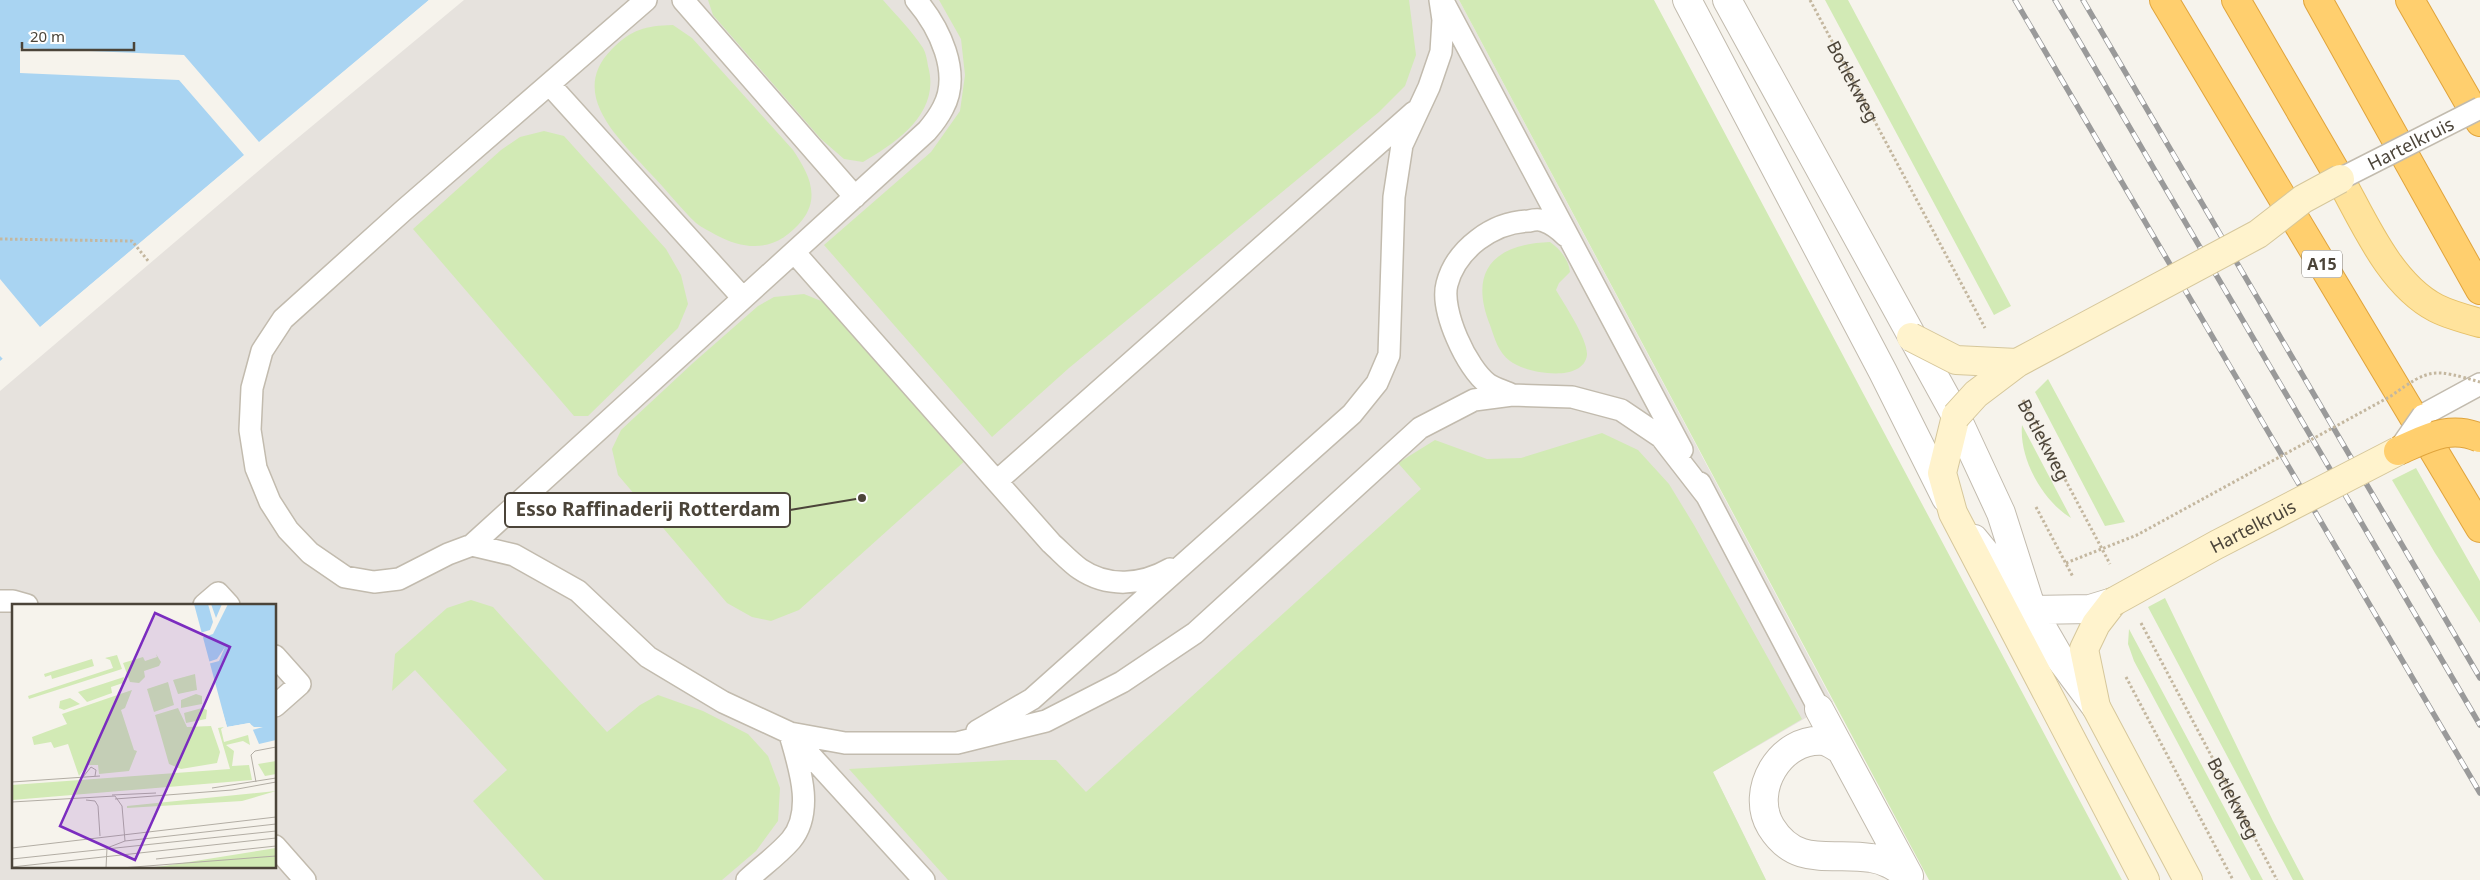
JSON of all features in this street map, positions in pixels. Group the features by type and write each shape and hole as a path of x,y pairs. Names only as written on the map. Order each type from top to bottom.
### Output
{"highway":[{"name":"A15","path":"2164,0 2480,528"},
{"path":"2236,0 2340,179"},
{"path":"2318,0 2480,290"},
{"path":"2410,0 2480,122"},
{"path":"2398,451 2441,433 2466,432 2480,438"}],"main road":[{"path":"2340,179 2384,257 2399,276 2435,307 2480,323"},
{"name":"Hartelkruis","path":"1956,416 1976,394 2016,363 2258,234 2303,199 2340,179"},
{"path":"1911,337 1956,360 2016,363"},
{"path":"1956,416 1942,473 1953,513 2145,880"},
{"name":"Hartelkruis","path":"2096,707 2084,649 2096,624 2113,602 2216,545 2398,451"},
{"path":"2096,707 2188,880"}],"street":[{"path":"1687,0 1879,363 1953,513 2032,610 2061,660 2096,707"},
{"path":"1727,0 1956,416 2001,513 2032,610"},
{"path":"2032,610 2090,609 2113,602"},
{"path":"1819,710 1910,878"},
{"path":"1841,750 1824,741 1807,744 1787,752 1772,768 1765,782 1764,805 1771,827 1785,845 1804,855 1871,858 1890,864 1910,878"}],"lane":[{"path":"646,0 404,210 283,319 262,351 252,388 250,430 256,468 270,502 288,530 310,553 345,577 374,582 399,579 448,554 472,545 742,297 928,131 944,107 951,76 943,46 928,14 916,0"},
{"path":"683,0 855,196"},
{"path":"957,743 1032,699 1352,414 1377,384 1389,355 1392,320 1394,197 1402,145 1420,107 1441,52 1443,20 1441,0"},
{"path":"1441,0 1819,710"},
{"path":"550,85 742,297"},
{"path":"997,481 1420,107"},
{"name":"Hartelkruis","path":"2340,179 2480,108"},
{"path":"1512,395 1487,384 1465,359 1450,321 1446,286 1457,259 1482,236 1512,221 1542,220 1557,227 1571,241"},
{"path":"794,252 1051,543 1080,570 1108,581 1132,584 1160,575 1192,556"},
{"name":"Hartelkruis","path":"2398,451 2423,415 2480,383"},
{"path":"472,545 514,556 578,591 648,657 723,702 790,733 845,743 957,743 1046,721 1122,682 1194,633 1420,428 1474,400 1512,395 1572,397 1621,410 1661,437 1706,495"},
{"path":"205,604 218,593 228,604"},
{"path":"0,601 13,601 23,604"},
{"path":"276,657 300,684 276,705"},
{"path":"747,880 791,839 801,820 803,794 799,766 790,733"},
{"path":"790,733 924,880"},
{"path":"276,847 305,880"}],"path":[{"name":"Botlekweg","path":"1810,0 1989,334"},
{"path":"0,239 132,241 149,262"},
{"path":"2066,563 2137,535 2391,396 2418,376 2430,372 2444,372 2480,383"},
{"name":"Botlekweg","path":"2021,396 2114,572"},
{"name":"Botlekweg","path":"2137,616 2277,880"}],"shaded area":[{"path":"464,0 1459,0 1833,702 1713,772 1766,880 0,880 0,391 276,156"}],"green space":[{"path":"708,0 883,0 914,35 925,52 930,83 928,98 922,111 914,124 902,135 863,162 844,159 821,139 713,15"},
{"path":"939,0 1409,0 1416,55 1405,86 1379,112 1069,368 992,437 824,245 931,152 960,111 965,75 961,39"},
{"path":"1459,0 1654,0 2122,880 1929,880"},
{"path":"1825,0 1848,0 2011,306 1994,315"},
{"path":"673,25 692,38 793,150 803,166 810,183 811,201 808,210 794,229 774,242 752,246 741,244 729,241 698,225 625,146 603,115 596,99 595,83 599,66 612,49 626,37 640,30 654,26"},
{"path":"544,131 564,136 666,249 681,275 688,304 678,328 588,416 574,416 413,229 501,150 520,137"},
{"path":"1550,242 1560,251 1568,263 1570,272 1559,283 1556,290 1580,331 1587,355 1583,364 1575,370 1565,373 1540,372 1528,369 1510,361 1503,354 1497,345 1490,325 1484,306 1482,289 1485,275 1491,264 1501,255 1514,248"},
{"path":"804,294 831,305 967,459 799,610 771,621 752,617 727,603 618,475 612,449 621,430 758,306 774,297"},
{"path":"2048,379 2125,522 2105,526 2035,392"},
{"path":"2022,425 2071,518 2051,501 2035,478 2024,451"},
{"path":"1602,433 1638,450 1669,484 1694,525 1802,719 1713,772 1766,880 948,880 849,769 1009,760 1056,760 1086,792 1421,489 1398,463 1435,440 1487,459 1521,458"},
{"path":"2416,468 2480,581 2480,623 2435,553 2392,480"},
{"path":"2165,598 2273,821 2304,880 2293,880 2148,607"},
{"path":"471,600 493,607 607,732 640,705 658,695 703,711 748,734 768,756 780,788 778,821 756,851 722,880 544,880 473,801 507,770 415,670 392,691 395,654 447,608"},
{"path":"2129,629 2263,880 2251,880 2134,661 2128,644"}],"water":[{"path":"0,0 429,0 0,361"}],"pier":[{"path":"429,0 432,0 0,364 3,359 0,356 0,279 40,327 244,155 179,80 20,73 20,48 184,55 259,142"}],"railway":[{"path":"2015,0 2480,793"},
{"path":"2055,0 2480,725"},
{"path":"2083,0 2480,678"}],"place":[{"name":"Esso Rafﬁnaderij Rotterdam","path":"862,498"}]}
